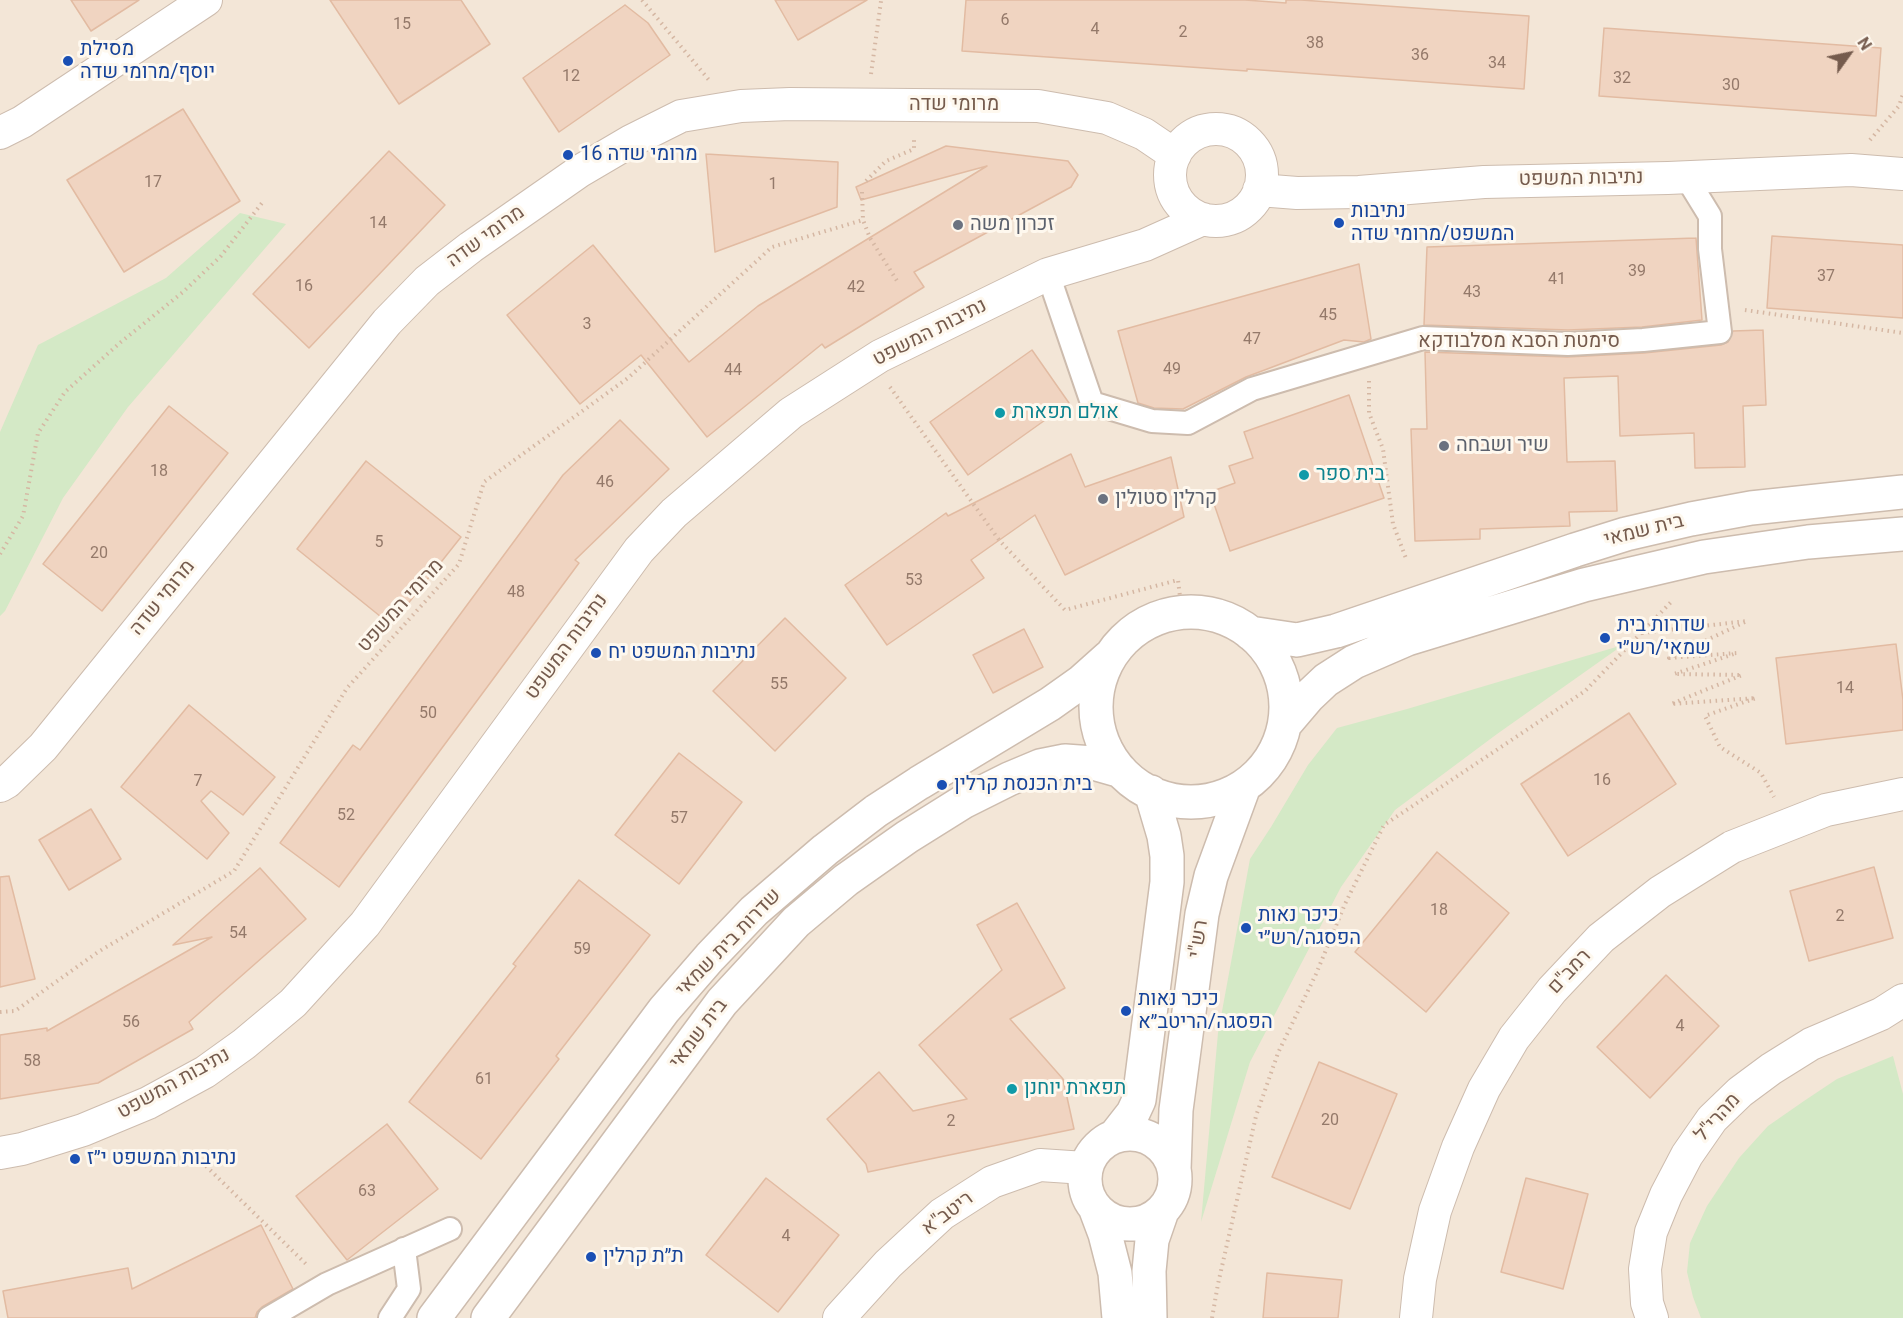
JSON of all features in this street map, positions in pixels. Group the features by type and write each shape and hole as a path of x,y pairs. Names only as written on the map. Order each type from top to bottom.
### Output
{"street":[{"path":"0,133 22,122 206,0"},
{"name":"מרומי שדה","path":"0,786 43,747 387,322 427,281 528,206 631,141 681,116 731,107 790,104 1038,106 1107,118 1144,134 1175,155"},
{"path":"1212,129 1230,131 1244,138 1255,150 1262,165 1262,181 1259,190 1257,197 1247,210 1233,218 1219,221 1203,219 1190,212 1179,201 1172,186 1170,170 1175,155 1184,141 1196,133 1212,129"},
{"name":"נתיבות המשפט","path":"1259,190 1298,193 1359,192 1484,182 1851,170 1903,174"},
{"path":"1686,177 1710,216 1710,249 1720,332"},
{"name":"נתיבות המשפט","path":"0,1153 22,1149 83,1130 148,1103 213,1066 244,1044 293,1003 365,924 639,550 674,513 791,413 871,362 1048,274 1145,245 1203,219"},
{"name":"סימטת הסבא מסלבודקא","path":"1048,274 1092,402 1152,421 1188,423 1252,389 1423,338 1568,344 1643,340 1720,332"},
{"name":"בית שמאי","path":"1401,626 1500,574 1626,534 1751,508 1903,492"},
{"name":"בית שמאי","path":"1401,626 1704,557 1809,542 1903,534"},
{"path":"1196,612 1221,616 1250,633 1263,645 1277,666 1285,694 1285,724 1276,751 1258,775 1234,792 1207,801 1178,802 1151,792 1128,778 1109,757 1098,732 1095,706 1099,681 1109,657 1125,637 1146,622 1170,614 1196,612"},
{"path":"1250,633 1297,639 1336,630 1401,626"},
{"path":"1285,724 1326,680 1401,626"},
{"name":"שדרות בית שמאי","path":"434,1318 664,1010 754,911 825,850 876,811 1050,704 1081,682 1109,657"},
{"name":"בית שמאי","path":"488,1318 715,1012 796,922 846,880 907,837 963,802 1009,778 1040,766 1065,761 1086,762 1121,771"},
{"name":"רש\"י","path":"1174,1170 1176,1110 1202,914 1211,876 1244,786"},
{"name":"רש\"י","path":"1114,1136 1133,1113 1139,1100 1167,882 1164,836 1151,792"},
{"name":"רמב\"ם","path":"1416,1318 1420,1279 1435,1211 1458,1147 1480,1099 1514,1038 1552,990 1601,939 1660,892 1732,847 1826,810 1903,794"},
{"name":"מהרי\"ל","path":"1652,1318 1647,1303 1645,1269 1651,1232 1666,1195 1687,1155 1712,1119 1740,1092 1811,1044 1881,1014 1903,1000"},
{"path":"1150,1318 1152,1247 1162,1211 1175,1185 1174,1170 1168,1156 1158,1144 1145,1137 1129,1134 1114,1136 1102,1143 1092,1154 1085,1168 1084,1183 1087,1197 1096,1209 1107,1219 1121,1224 1136,1224 1150,1220 1162,1211"},
{"name":"ריטב\"א","path":"839,1318 888,1264 942,1214 992,1182 1040,1165 1085,1168"},
{"path":"1096,1209 1115,1273 1119,1318"},
{"path":"269,1318 327,1284 450,1229"},
{"path":"390,1318 409,1289 404,1249"}],"path":[{"path":"642,0 731,107"},
{"path":"866,105 881,1 879,0"},
{"path":"1899,106 1903,94"},
{"path":"866,182 886,161 914,149 916,105"},
{"path":"862,192 863,220 870,238 899,284"},
{"path":"0,554 23,516 38,433 65,392 121,342 191,285 220,256 262,203"},
{"name":"מרומי המשפט","path":"0,1012 15,1011 99,952 234,871 347,688 459,564 484,482 628,378 772,247 863,220"},
{"path":"1720,332 1746,309 1903,333"},
{"path":"1370,353 1369,414 1383,449 1393,524 1407,561"},
{"path":"871,362 999,540 1065,610 1178,580 1182,613"},
{"path":"1212,1318 1256,1116 1278,1053 1316,974 1345,904 1384,825 1585,692 1673,600"},
{"path":"1641,633 1747,621 1669,657 1737,653 1674,674 1742,675 1671,704 1756,698 1705,716 1720,747 1761,773 1790,824"},
{"path":"206,1166 327,1284"}],"shaded area":[{"path":"0,0 1903,0 1903,1318 0,1318"}],"green space":[{"path":"240,213 286,224 128,407 63,498 5,611 0,616 0,432 38,345 166,278"},
{"path":"1623,645 1395,810 1341,887 1250,1062 1201,1222 1218,1033 1250,859 1308,765 1337,728"},
{"path":"1893,1056 1903,1094 1903,1318 1701,1318 1687,1272 1690,1243 1707,1206 1739,1158 1768,1126 1837,1079"}],"building":[{"path":"71,0 139,0 91,31"},
{"path":"330,0 461,0 490,44 399,104"},
{"path":"775,0 867,0 798,40"},
{"path":"966,0 1245,0 1286,3 1286,0 1301,0 1529,16 1524,89 962,51"},
{"path":"625,5 648,23 670,55 559,132 523,78"},
{"path":"1604,28 1881,48 1876,116 1599,96"},
{"path":"183,109 240,201 124,272 67,180"},
{"path":"946,146 1068,161 1078,175 1071,187 914,272 924,287 825,348 822,344 707,437 641,355 580,404 507,315 593,245 689,362 758,306 987,166 861,200 856,187"},
{"path":"389,151 445,205 309,348 253,294"},
{"path":"706,154 838,162 837,207 715,252"},
{"path":"1772,236 1903,245 1903,318 1767,308"},
{"path":"1696,238 1702,320 1642,327 1568,330 1424,325 1427,247"},
{"path":"1359,264 1371,339 1364,342 1344,340 1246,377 1183,409 1154,408 1138,403 1118,331"},
{"path":"1763,330 1766,405 1743,406 1745,467 1695,468 1694,433 1620,436 1618,376 1564,378 1567,462 1615,461 1617,511 1569,512 1570,526 1480,529 1480,539 1415,541 1411,429 1427,429 1425,352 1567,357 1644,353 1721,345 1728,342 1733,331"},
{"name":"אולם תפארת","path":"1032,350 1069,403 968,475 930,422"},
{"name":"בית ספר","path":"1349,395 1384,498 1230,551 1210,492 1235,483 1229,466 1253,458 1244,432"},
{"path":"169,406 228,453 102,611 43,564"},
{"path":"620,420 669,469 575,560 579,563 339,887 280,843 353,745 360,750 563,475"},
{"path":"1071,454 1085,487 1171,457 1184,517 1065,575 1035,515 971,560 984,578 887,645 845,585 946,513 948,516"},
{"path":"366,461 461,537 391,625 297,549"},
{"path":"785,618 846,678 775,751 713,691"},
{"path":"1024,629 1043,667 993,693 973,655"},
{"path":"1896,644 1903,700 1903,730 1786,744 1776,658"},
{"path":"189,705 275,777 243,815 211,791 201,801 229,833 207,859 121,787"},
{"path":"1629,713 1676,784 1568,856 1521,784"},
{"path":"679,753 742,802 679,884 615,835"},
{"path":"91,809 121,859 69,890 39,840"},
{"path":"1437,852 1509,913 1426,1012 1355,952"},
{"path":"1874,867 1893,938 1809,961 1790,891"},
{"path":"260,868 306,919 189,1022 193,1029 98,1083 0,1099 0,1035 47,1028 47,1031 212,937 173,945"},
{"path":"9,876 35,979 0,987 0,877"},
{"path":"579,880 650,935 556,1056 559,1059 481,1159 409,1102 516,966 513,964"},
{"name":"תפארת יוחנן","path":"1017,903 1065,988 1010,1019 1063,1079 1074,1129 868,1172 866,1164 827,1119 879,1072 913,1111 967,1099 919,1045 1002,970 977,925"},
{"path":"1666,975 1719,1026 1650,1098 1597,1047"},
{"path":"1319,1062 1397,1094 1350,1209 1272,1177"},
{"path":"387,1124 438,1189 347,1260 296,1196"},
{"path":"766,1178 839,1235 778,1312 706,1255"},
{"path":"1526,1178 1588,1194 1563,1289 1501,1272"},
{"path":"261,1225 293,1289 262,1307 255,1318 8,1318 3,1291 128,1268 132,1289"},
{"path":"1267,1273 1342,1280 1338,1318 1263,1318"}],"place":[{"name":"מסילת יוסף/מרומי שדה","path":"68,61"},
{"name":"מרומי שדה 16","path":"568,155"},
{"name":"נתיבות המשפט/מרומי שדה","path":"1339,223"},
{"name":"זכרון משה","path":"958,225"},
{"name":"אולם תפארת","path":"1000,413"},
{"name":"שיר ושבחה","path":"1444,446"},
{"name":"בית ספר","path":"1304,475"},
{"name":"קרלין סטולין","path":"1103,499"},
{"name":"שדרות בית שמאי/רש״י","path":"1605,638"},
{"name":"נתיבות המשפט יח","path":"596,653"},
{"name":"בית הכנסת קרלין","path":"942,785"},
{"name":"כיכר נאות הפסגה/רש״י","path":"1246,928"},
{"name":"כיכר נאות הפסגה/הריטב״א","path":"1126,1011"},
{"name":"תפארת יוחנן","path":"1012,1089"},
{"name":"נתיבות המשפט י״ז","path":"75,1159"},
{"name":"ת״ת קרלין","path":"591,1257"}]}
